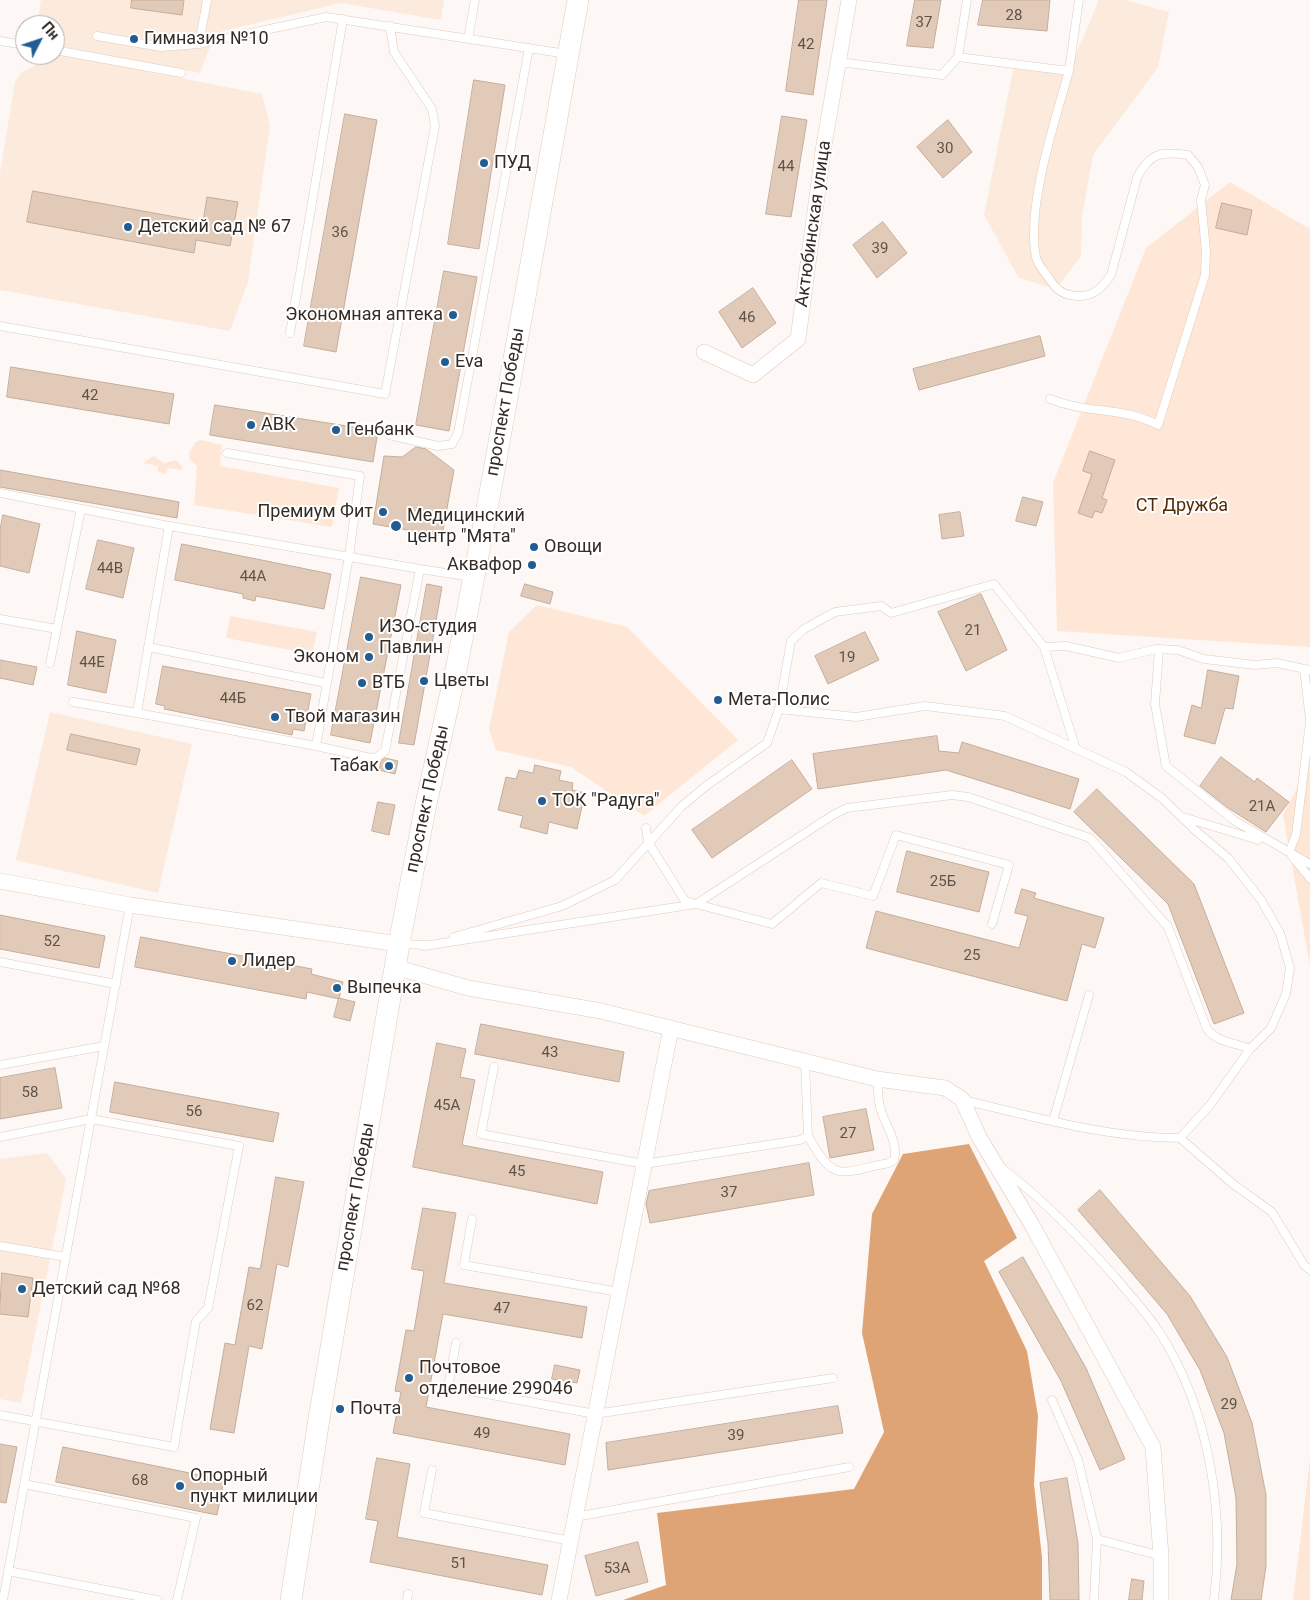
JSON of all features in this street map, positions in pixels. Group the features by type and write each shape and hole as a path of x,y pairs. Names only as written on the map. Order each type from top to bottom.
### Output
{"street":[{"name":"проспект Победы","path":"291,1600 319,1419 398,944 426,804 457,665 472,577 494,472 578,0"},
{"name":"Актюбинская улица","path":"704,352 753,375 798,339 824,151 849,0"},
{"path":"0,881 130,905 398,944"},
{"path":"395,967 468,988 601,1011 877,1079 945,1088 962,1099 979,1137 1032,1225 1153,1447 1161,1556 1161,1600"},
{"path":"559,1600 671,1028"}],"lane":[{"path":"199,44 207,0"},
{"path":"468,39 475,0"},
{"path":"838,62 942,75 958,57 967,0"},
{"path":"1050,399 1066,406 1115,410 1142,417 1158,425 1205,275 1206,252 1201,200 1205,185 1198,167 1188,155 1170,152 1156,156 1143,165 1111,276 1094,294 1082,297 1064,294 1052,283 1036,259 1034,232 1048,145 1069,71 1080,0"},
{"path":"97,36 161,47 199,44 326,17 567,54"},
{"path":"290,333 342,19"},
{"path":"0,326 385,394 435,126 432,109 394,52 390,26"},
{"path":"0,40 15,43"},
{"path":"389,435 438,446 452,444 458,434 529,48"},
{"path":"65,52 181,73"},
{"path":"958,57 1069,71"},
{"path":"227,453 360,476 349,556 316,746"},
{"path":"0,493 169,526 472,577"},
{"path":"50,663 82,509"},
{"path":"137,713 169,526"},
{"path":"73,702 316,746 371,758 377,757 385,751 420,569"},
{"path":"424,946 562,906 615,880 682,806 706,786 767,743 779,709 791,640 804,628 835,612 881,606 891,613 994,584 1044,647 1076,749"},
{"path":"0,618 57,629"},
{"path":"1044,647 1066,646 1120,658 1159,649 1178,650 1204,660 1255,665 1277,663 1307,669 1310,721 1296,835 1289,852"},
{"path":"148,647 326,683"},
{"path":"1159,649 1155,704 1166,766 1235,821 1310,864"},
{"path":"779,709 856,717 925,706 1005,716 1126,772 1163,799 1228,858 1261,900 1280,933 1290,968 1286,994 1271,1028 1250,1050 1210,1105 1180,1138"},
{"path":"398,944 424,946 696,904 833,815 847,808 952,795 968,797 1090,838 1168,927 1207,1028 1213,1036 1222,1041 1238,1043 1250,1050"},
{"path":"1181,816 1235,832 1289,852 1310,878"},
{"path":"646,828 648,842 684,901 772,924 822,883 873,896 896,835 1009,864 992,924"},
{"path":"3,1600 130,905"},
{"path":"0,962 116,984"},
{"path":"1053,1122 1089,995"},
{"path":"0,1065 104,1046"},
{"path":"805,1062 808,1136 829,1168 840,1172 889,1163 894,1160 894,1140 886,1127 879,1104 877,1079"},
{"path":"494,1067 481,1134 644,1164 800,1140 808,1136"},
{"path":"962,1099 1053,1122 1152,1138 1180,1138 1234,1184 1272,1212 1304,1265 1310,1270"},
{"path":"0,1137 91,1118 239,1146 208,1308 196,1322 174,1447 0,1415"},
{"path":"994,1162 1031,1190 1078,1235 1137,1303 1160,1334 1175,1362 1192,1401 1207,1455 1217,1508 1219,1563 1214,1600"},
{"path":"472,1219 464,1265 619,1292"},
{"path":"0,1246 66,1257"},
{"path":"456,1343 448,1387 595,1414 833,1378"},
{"path":"1052,1400 1078,1460 1097,1539 1094,1600"},
{"path":"576,1517 849,1467"},
{"path":"432,1470 424,1513 571,1541"},
{"path":"24,1484 196,1518 177,1600"},
{"path":"1097,1539 1161,1556"},
{"path":"8,1571 156,1600"}],"shaded area":[{"name":"Гимназия №10","path":"41,0 444,0 441,20 341,3 215,33 200,73 65,47 65,15 39,15"},
{"path":"1099,0 1126,0 1169,12 1158,67 1093,155 1082,217 1081,256 1056,289 1019,278 984,215 1014,65 1069,71"},
{"name":"Детский сад № 67","path":"65,55 262,94 270,126 248,282 230,331 0,290 0,173 15,82 22,72 36,65 65,65"},
{"path":"50,712 192,744 158,893 16,860"},
{"path":"969,1144 1017,1238 984,1261 1027,1351 1038,1416 1034,1484 1042,1558 1042,1600 623,1600 666,1585 657,1513 854,1489 884,1432 862,1333 872,1214 903,1154"},
{"name":"Детский сад №68","path":"47,1153 66,1179 21,1403 0,1399 0,1159"}],"green space":[{"name":"СТ Дружба","path":"1230,182 1310,229 1310,647 1057,631 1053,483 1146,248"},
{"path":"201,440 222,445 220,466 339,488 332,527 194,505 197,466 190,460 189,453 196,442"},
{"path":"154,456 164,463 176,460 183,470 168,468 166,474 158,472 158,466 143,463"},
{"path":"537,605 627,627 738,740 644,816 571,767 496,750 489,729 509,632"},
{"path":"230,616 317,632 312,654 226,638"},
{"path":"1310,762 1310,966 1283,815"},
{"path":"1310,1459 1310,1600 1293,1600"}],"building":[{"name":"Гимназия №10","path":"132,0 184,0 182,15 131,8"},
{"path":"799,0 827,0 813,95 786,91"},
{"path":"915,0 941,0 933,48 907,46"},
{"path":"983,0 1050,0 1047,31 978,25"},
{"path":"474,80 505,85 479,249 448,244"},
{"path":"345,114 377,120 336,352 304,346"},
{"path":"782,116 807,120 791,217 766,214"},
{"path":"948,120 972,152 943,178 917,147"},
{"path":"33,191 203,222 207,197 238,202 230,246 196,240 194,253 27,222"},
{"path":"1222,203 1252,210 1247,235 1216,228"},
{"path":"883,222 907,253 877,278 853,245"},
{"path":"444,271 477,277 449,431 416,425"},
{"path":"753,288 776,323 742,348 719,312"},
{"path":"1040,336 1045,356 919,390 913,369"},
{"path":"11,367 174,394 169,424 7,397"},
{"path":"215,405 378,431 373,462 210,435"},
{"path":"416,447 426,449 454,470 442,536 373,524 384,456 402,457"},
{"path":"1090,451 1115,460 1102,498 1107,500 1102,513 1095,511 1092,518 1078,513 1092,474 1083,471"},
{"path":"0,470 179,502 177,518 0,487"},
{"path":"1023,497 1043,502 1036,526 1016,521"},
{"path":"960,512 964,536 942,539 939,515"},
{"path":"3,515 40,524 29,573 0,566 0,531"},
{"path":"98,540 134,548 123,598 86,589"},
{"path":"182,544 331,574 324,609 256,596 255,601 243,598 243,594 175,580"},
{"path":"361,577 401,585 370,743 331,735"},
{"path":"427,584 442,587 414,745 399,743"},
{"path":"525,584 553,592 550,604 521,596"},
{"path":"981,594 1007,650 966,671 938,612"},
{"path":"77,631 116,640 106,693 68,685"},
{"path":"865,632 879,660 828,684 815,656"},
{"path":"0,660 37,667 33,685 0,678"},
{"path":"163,666 311,694 304,731 293,729 292,735 164,709 165,706 156,704"},
{"path":"1208,670 1239,676 1233,709 1225,708 1215,744 1184,736 1192,705 1201,708"},
{"path":"71,734 140,749 136,765 67,750"},
{"path":"937,736 939,751 959,753 962,742 1079,779 1070,809 946,770 818,789 813,754"},
{"path":"1221,757 1255,782 1257,778 1289,802 1266,832 1228,808 1200,786"},
{"name":"Табак","path":"385,758 398,761 395,774 379,770 381,761"},
{"path":"792,760 812,789 712,858 692,830"},
{"name":"ТОК \"Радуга\"","path":"535,765 561,771 559,780 573,783 572,790 585,793 577,829 549,822 547,834 520,827 523,816 498,810 506,777 516,779 519,770 533,773"},
{"path":"1097,789 1194,884 1244,1013 1214,1024 1168,904 1074,812"},
{"path":"378,802 395,805 389,835 372,831"},
{"path":"907,851 989,872 979,912 897,892"},
{"path":"1022,889 1036,893 1034,898 1104,918 1095,948 1082,944 1067,1001 866,948 876,911 1019,948 1028,916 1015,913"},
{"path":"0,915 105,936 99,968 0,949"},
{"path":"141,937 312,969 311,974 343,982 339,999 307,992 306,999 135,967"},
{"path":"339,998 355,1002 350,1021 334,1017"},
{"path":"481,1024 624,1052 619,1082 475,1054"},
{"path":"437,1043 466,1049 460,1077 475,1080 462,1145 603,1172 597,1204 413,1167"},
{"path":"55,1068 62,1108 0,1119 0,1078"},
{"path":"115,1082 279,1113 273,1142 110,1112"},
{"path":"866,1109 874,1150 830,1158 823,1117"},
{"path":"809,1163 814,1195 650,1223 646,1204 649,1191"},
{"path":"276,1177 304,1182 288,1267 277,1264 262,1349 249,1346 234,1433 210,1429 225,1343 235,1345 249,1267 260,1269"},
{"path":"1100,1190 1190,1296 1227,1357 1252,1423 1266,1495 1266,1566 1261,1600 1231,1600 1237,1564 1236,1498 1224,1433 1200,1370 1167,1314 1078,1210"},
{"path":"423,1208 456,1213 444,1283 587,1307 582,1338 443,1314 426,1407 570,1434 565,1465 393,1433 401,1392 395,1391 406,1330 414,1331 424,1271 412,1269"},
{"path":"1023,1257 1086,1368 1125,1459 1100,1470 1061,1381 999,1272"},
{"name":"Детский сад №68","path":"2,1273 33,1278 28,1317 0,1314"},
{"path":"555,1365 580,1370 577,1383 552,1379"},
{"path":"838,1406 843,1433 608,1470 606,1443"},
{"path":"0,1444 17,1447 6,1503 0,1502"},
{"path":"63,1447 224,1480 217,1515 56,1482"},
{"path":"377,1458 410,1464 397,1537 548,1565 542,1595 370,1562 378,1521 366,1519"},
{"path":"1067,1478 1078,1543 1079,1600 1050,1600 1048,1543 1040,1483"},
{"path":"638,1542 648,1582 596,1596 585,1556"},
{"path":"1132,1579 1144,1581 1142,1600 1129,1600"}],"place":[{"name":"Гимназия №10","path":"134,39"},
{"name":"ПУД","path":"484,163"},
{"name":"Детский сад № 67","path":"128,227"},
{"name":"Экономная аптека","path":"453,315"},
{"name":"Eva","path":"445,362"},
{"name":"АВК","path":"251,425"},
{"name":"Генбанк","path":"336,430"},
{"name":"Премиум Фит","path":"383,512"},
{"name":"Медицинский центр \"Мята\"","path":"396,526"},
{"name":"Овощи","path":"534,547"},
{"name":"Аквафор","path":"532,565"},
{"name":"ИЗО-студия Павлин","path":"369,637"},
{"name":"Эконом","path":"369,657"},
{"name":"Цветы","path":"424,681"},
{"name":"ВТБ","path":"362,683"},
{"name":"Мета-Полис","path":"718,700"},
{"name":"Твой магазин","path":"275,717"},
{"name":"Табак","path":"389,766"},
{"name":"ТОК \"Радуга\"","path":"542,801"},
{"name":"Лидер","path":"232,961"},
{"name":"Выпечка","path":"337,988"},
{"name":"Детский сад №68","path":"22,1289"},
{"name":"Почтовое отделение 299046","path":"409,1378"},
{"name":"Почта","path":"340,1409"},
{"name":"Опорный пункт милиции","path":"180,1486"}]}
